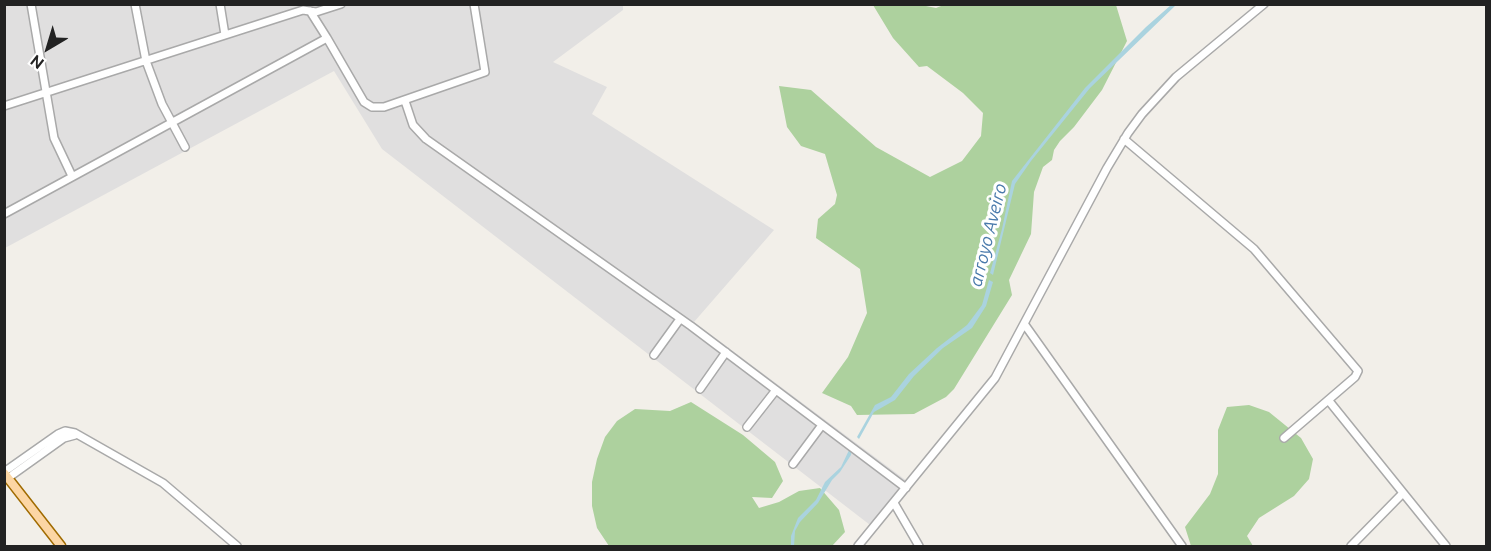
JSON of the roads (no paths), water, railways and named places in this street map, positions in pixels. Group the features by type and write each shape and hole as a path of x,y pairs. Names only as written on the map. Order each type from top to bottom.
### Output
{"main road":[{"path":"6,474 61,546"}],"street":[{"path":"31,4 54,138 72,176"},
{"path":"135,4 146,61 162,104 185,147"},
{"path":"220,4 225,35"},
{"path":"4,106 303,10 316,12 341,4"},
{"path":"310,11 364,102 372,107 384,107 485,72 474,4"},
{"path":"858,546 995,378 1124,139 1142,114 1161,92 1264,4"},
{"path":"4,214 327,38"},
{"path":"405,101 413,125 426,139 726,352 906,488"},
{"path":"1124,139 1254,249 1358,371 1355,377 1329,401 1284,438"},
{"path":"654,355 680,319"},
{"path":"1024,325 1182,546"},
{"path":"700,389 726,352"},
{"path":"747,427 776,390"},
{"path":"1329,401 1446,546"},
{"path":"793,464 822,425"},
{"path":"6,474 64,438 78,435 163,483 237,546"},
{"path":"1351,546 1402,492"},
{"path":"894,503 919,546"}],"water":[{"path":"1171,5 1176,5 1090,88 1015,184 993,275 990,273 1012,181 1085,88"},
{"path":"989,280 993,282 986,306 972,328 943,348 914,376 895,400 874,412 859,439 857,437 875,405 891,397 909,374 967,325 982,305"},
{"path":"850,448 852,449 851,455 840,472 832,480 818,503 800,522 795,531 794,546 791,546 791,536 798,518 816,500 825,482 841,467"}],"water label":[{"name":"arroyo Aveiro","path":"988,235"}]}
